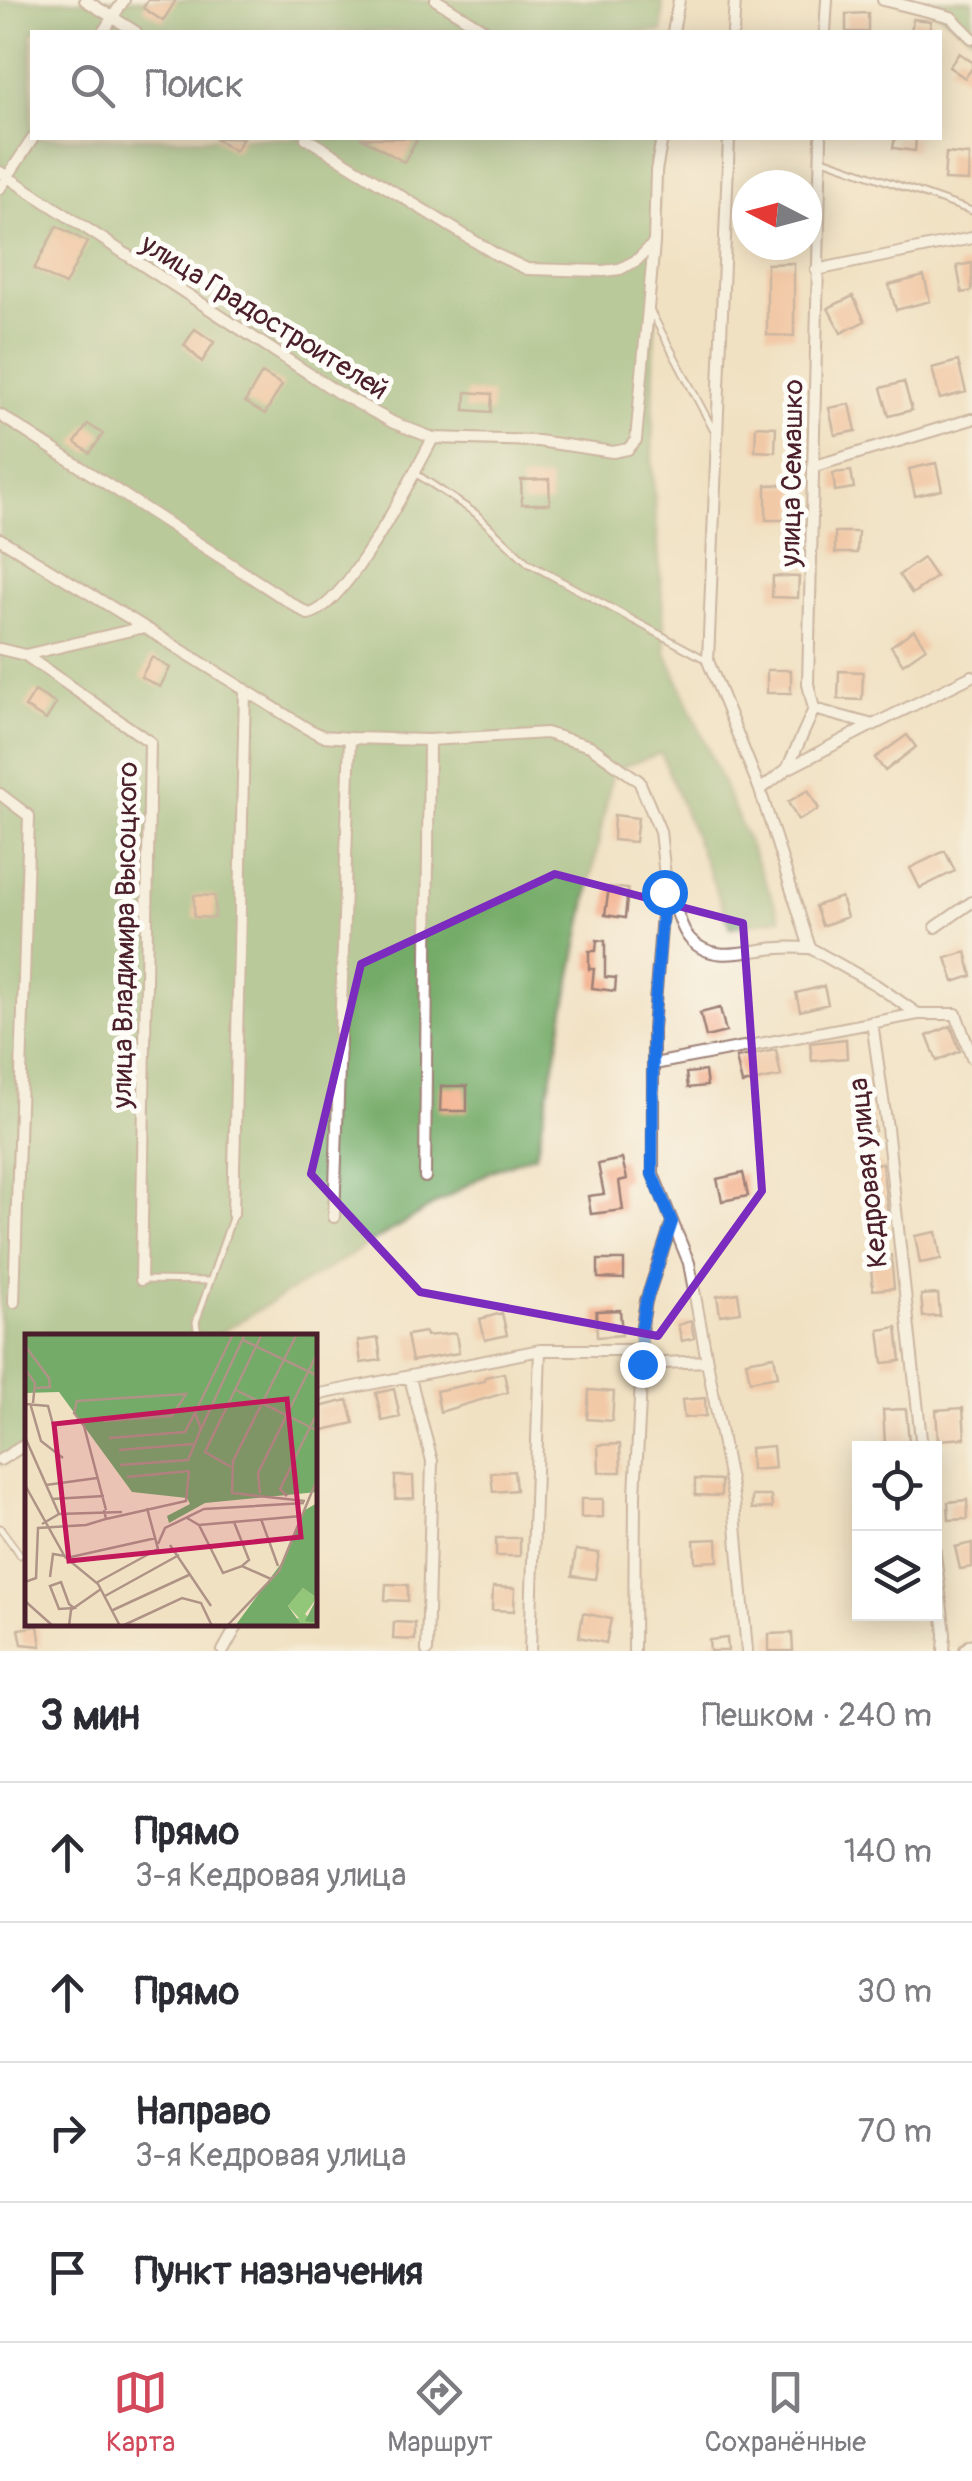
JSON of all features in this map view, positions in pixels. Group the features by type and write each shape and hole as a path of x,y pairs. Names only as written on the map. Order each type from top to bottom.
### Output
{"street":[{"path":"85,0 133,30"},
{"path":"104,30 124,0"},
{"path":"436,0 485,30"},
{"path":"673,30 679,0"},
{"path":"734,30 735,0"},
{"path":"825,30 826,0"},
{"path":"883,0 951,17 972,38"},
{"path":"0,188 4,175 32,140"},
{"path":"309,140 497,256 528,269 620,269 637,260 654,243"},
{"name":"улица Градостроителей","path":"4,175 337,392 394,423 432,438 538,440 614,452 628,449 636,440 654,243 654,192 662,140"},
{"path":"729,140 708,661 760,790 810,948"},
{"name":"улица Семашко","path":"814,710 808,684 821,140"},
{"path":"816,270 972,238"},
{"path":"0,414 308,614 319,613 330,603 382,530 432,438"},
{"path":"815,466 972,418"},
{"path":"0,539 323,736 430,740 546,733 590,746 638,781 664,846 653,1029 652,1174 689,1263 734,1502 747,1651"},
{"name":"улица Владимира Высоцкого","path":"25,655 144,627"},
{"name":"улица Владимира Высоцкого","path":"0,650 25,655 150,742 140,1280"},
{"path":"760,790 788,768 972,676"},
{"path":"233,1214 245,689"},
{"path":"788,768 814,710 873,725"},
{"path":"334,1218 350,738"},
{"path":"424,1177 430,740"},
{"path":"0,794 29,816 14,1302"},
{"path":"664,892 671,898 691,941 708,952 810,948 918,1014"},
{"path":"936,927 972,902"},
{"path":"654,1064 918,1014 956,1014 972,1058"},
{"name":"Кедровая улица","path":"872,1022 888,1128 921,1441"},
{"path":"634,1651 634,1494 641,1331 646,1301 672,1222"},
{"path":"318,1394 540,1350 642,1350"},
{"path":"530,1651 540,1350"},
{"path":"642,1364 707,1361"},
{"path":"410,1378 432,1461 427,1651"},
{"path":"0,1460 25,1444"},
{"path":"942,1610 944,1651"},
{"path":"222,1651 237,1626"}],"lane":[{"path":"820,158 972,211"},
{"path":"648,308 717,437"},
{"path":"414,473 475,514 528,563 708,661"},
{"path":"198,1334 196,1322 233,1214"},
{"path":"140,1280 210,1281"},
{"path":"0,1528 20,1555"}],"highlighted area":[{"path":"555,874 743,923 762,1191 658,1336 420,1292 311,1174 361,964"}],"green space":[{"path":"0,0 663,0 662,30 30,30 30,140 659,140 652,463 666,652 781,918 731,927 661,753 613,770 536,1154 491,1171 218,1334 25,1334 25,1449 0,1465"},
{"path":"920,0 972,0 972,36"}],"building":[{"path":"148,0 176,0 163,21 143,8"},
{"path":"868,13 868,30 846,30 846,14"},
{"path":"913,19 931,21 929,30 911,30"},
{"path":"959,53 972,62 965,78 949,67"},
{"path":"217,140 242,140 235,151"},
{"path":"366,140 417,140 404,162"},
{"path":"895,140 916,140 915,151 893,148"},
{"path":"946,153 969,155 968,181 944,180"},
{"path":"57,226 87,242 65,285 34,269"},
{"path":"794,263 794,336 767,335 767,264"},
{"path":"972,263 972,291 962,293 957,266"},
{"path":"924,276 930,301 896,310 889,285"},
{"path":"853,296 865,321 841,333 828,308"},
{"path":"195,329 214,342 202,362 184,345"},
{"path":"958,361 966,392 940,399 932,368"},
{"path":"262,373 282,385 265,414 245,402"},
{"path":"904,382 912,410 889,416 881,388"},
{"path":"466,392 492,394 491,412 465,410"},
{"path":"850,404 856,431 835,435 829,408"},
{"path":"88,424 103,434 90,453 75,443"},
{"path":"756,426 776,427 775,452 755,451"},
{"path":"936,463 942,490 915,496 909,469"},
{"path":"851,471 854,488 835,491 833,473"},
{"path":"549,479 550,504 522,504 521,480"},
{"path":"766,485 796,485 796,520 766,520"},
{"path":"835,532 858,532 857,553 835,553"},
{"path":"923,558 936,577 912,594 899,575"},
{"path":"773,576 799,577 798,598 772,597"},
{"path":"914,630 926,648 903,664 891,646"},
{"path":"152,657 170,668 160,687 141,677"},
{"path":"767,670 791,670 791,693 767,693"},
{"path":"839,671 863,672 862,700 838,699"},
{"path":"35,691 56,704 46,720 25,707"},
{"path":"907,735 916,747 885,771 875,758"},
{"path":"808,790 819,809 798,820 788,802"},
{"path":"614,815 638,818 635,842 613,840"},
{"path":"945,851 955,871 920,888 910,868"},
{"path":"609,887 628,889 625,918 605,915"},
{"path":"194,895 215,896 215,918 194,917"},
{"path":"841,897 847,917 822,926 815,906"},
{"path":"597,940 605,941 605,977 616,978 615,991 592,988 594,969 589,969 589,951 596,951"},
{"path":"966,952 972,976 954,982 946,958"},
{"path":"824,986 828,1004 800,1011 796,993"},
{"path":"720,1008 726,1032 706,1037 700,1013"},
{"path":"951,1026 960,1051 937,1061 927,1036"},
{"path":"846,1039 847,1058 812,1061 810,1043"},
{"path":"776,1050 781,1076 742,1084 736,1058"},
{"path":"705,1071 707,1086 688,1088 686,1073"},
{"path":"441,1086 467,1086 467,1111 440,1111"},
{"path":"872,1115 875,1131 856,1135 852,1119"},
{"path":"622,1159 627,1179 619,1181 623,1210 591,1214 588,1196 604,1194 598,1164"},
{"path":"882,1163 888,1215 865,1218 859,1166"},
{"path":"743,1173 748,1196 722,1201 717,1179"},
{"path":"936,1232 941,1259 920,1263 915,1236"},
{"path":"891,1255 894,1288 873,1290 870,1257"},
{"path":"598,1260 624,1260 624,1279 598,1278"},
{"path":"738,1293 741,1312 720,1315 717,1296"},
{"path":"938,1294 940,1316 923,1317 921,1295"},
{"path":"620,1310 622,1335 597,1337 596,1311"},
{"path":"502,1313 507,1335 485,1340 480,1319"},
{"path":"691,1321 694,1338 682,1341 678,1325"},
{"path":"897,1327 901,1361 883,1363 879,1330"},
{"path":"425,1332 426,1336 456,1333 459,1353 412,1361 407,1335"},
{"path":"378,1338 381,1360 361,1363 358,1341"},
{"path":"774,1356 778,1376 750,1381 746,1361"},
{"path":"504,1373 508,1392 440,1412 436,1391"},
{"path":"394,1389 400,1417 382,1421 376,1393"},
{"path":"589,1390 614,1392 612,1421 587,1419"},
{"path":"705,1398 706,1416 684,1418 682,1400"},
{"path":"348,1400 354,1423 318,1431 318,1407"},
{"path":"963,1408 965,1438 938,1440 936,1410"},
{"path":"906,1409 909,1441 885,1441 883,1410"},
{"path":"620,1444 621,1472 599,1472 598,1445"},
{"path":"773,1446 775,1468 751,1470 750,1448"},
{"path":"514,1471 516,1490 493,1492 491,1473"},
{"path":"395,1476 413,1476 414,1498 395,1499"},
{"path":"695,1479 721,1480 721,1496 695,1495"},
{"path":"752,1496 771,1496 772,1508 752,1509"},
{"path":"581,1499 603,1499 603,1517 581,1518"},
{"path":"967,1500 968,1519 949,1520 948,1502"},
{"path":"496,1538 520,1538 520,1556 496,1556"},
{"path":"717,1539 718,1561 695,1562 694,1540"},
{"path":"972,1543 972,1567 960,1569 955,1547"},
{"path":"576,1550 599,1553 595,1579 572,1576"},
{"path":"386,1584 408,1585 408,1601 385,1600"},
{"path":"493,1587 515,1588 514,1611 492,1610"},
{"path":"583,1613 611,1619 606,1643 579,1637"},
{"path":"394,1622 415,1623 415,1640 393,1639"},
{"path":"38,1626 41,1646 22,1644 19,1629"},
{"path":"792,1633 793,1651 769,1651 769,1634"},
{"path":"727,1638 728,1651 710,1651 709,1640"}],"route":[{"path":"642,1364 641,1331 646,1301 672,1222 652,1174 653,1029 664,892"}]}
